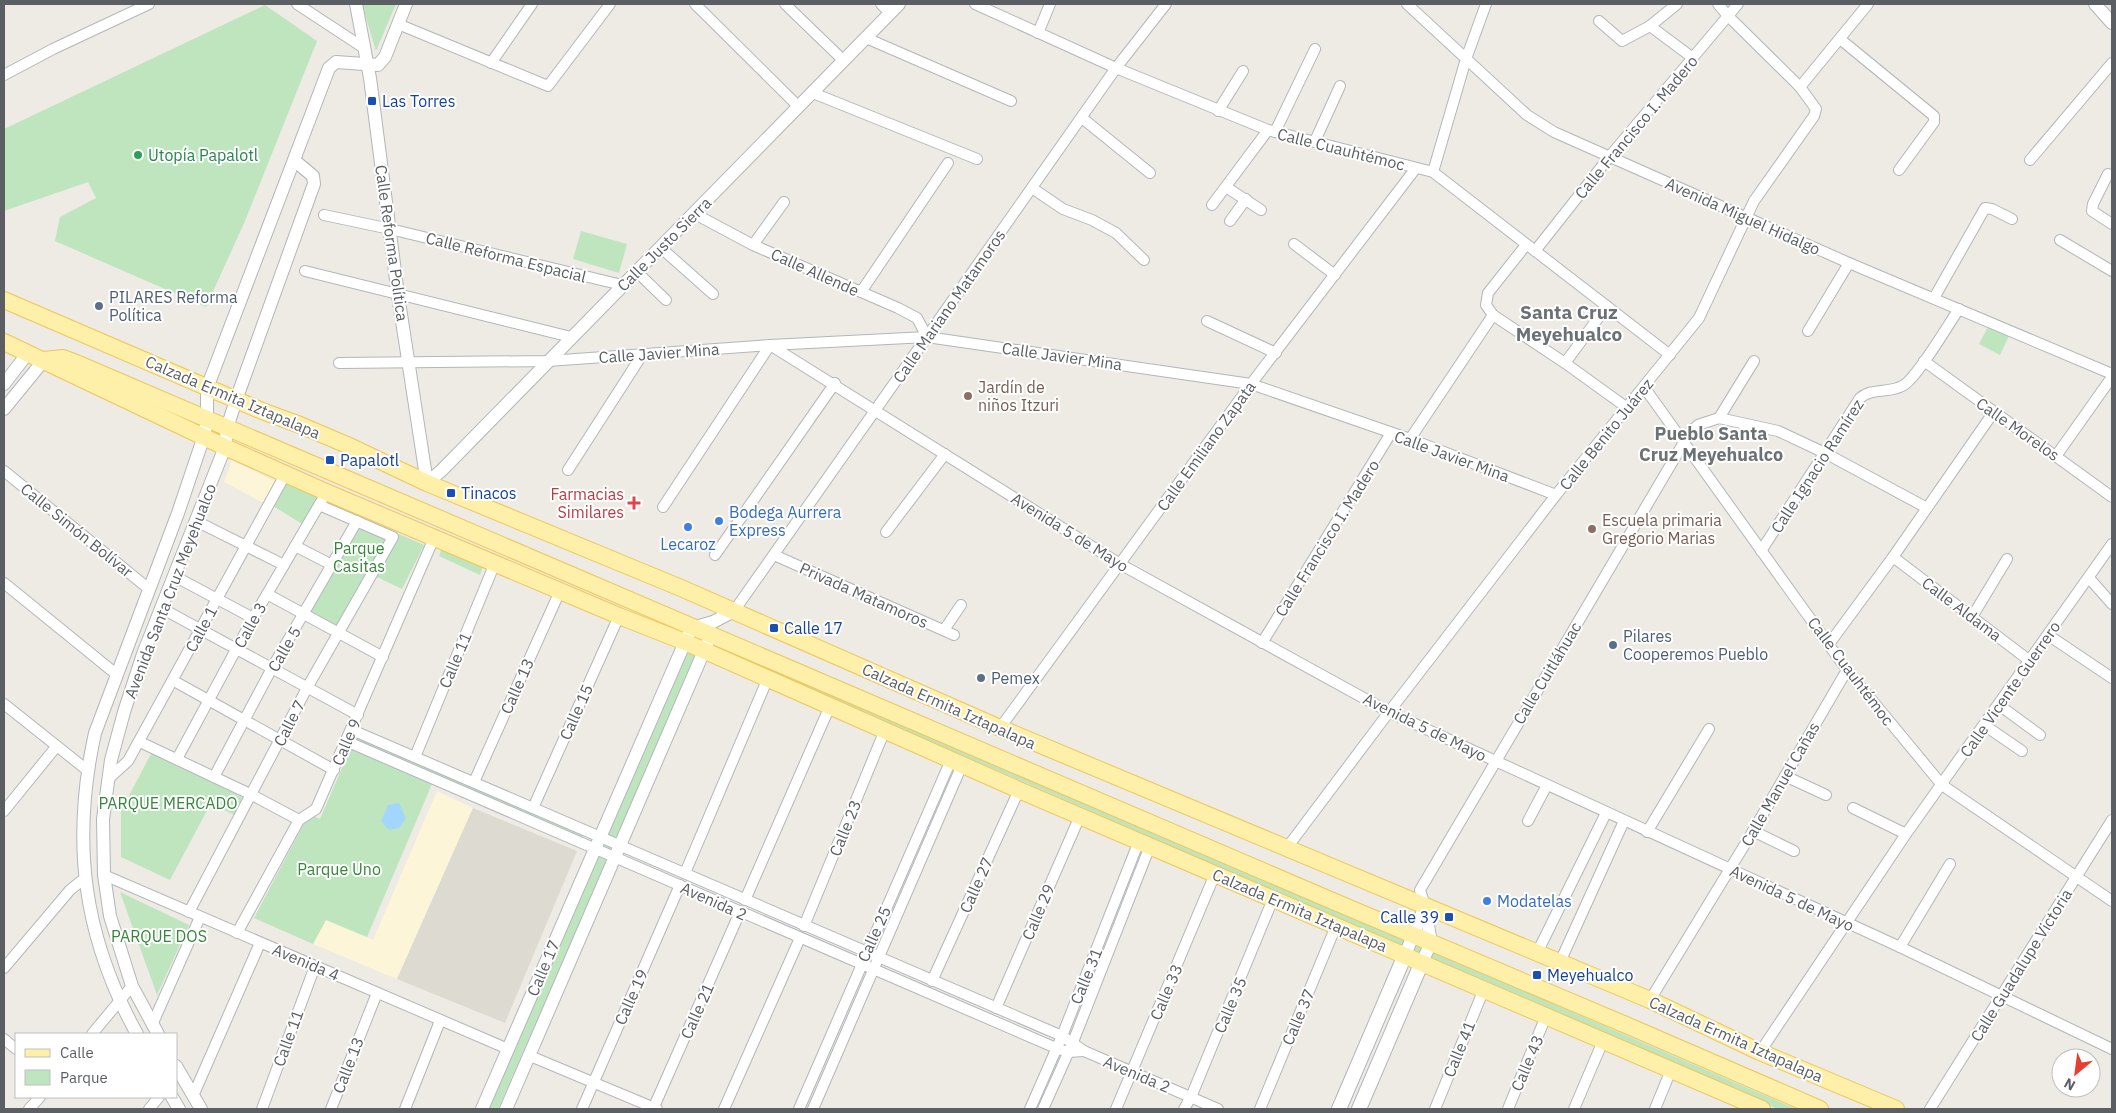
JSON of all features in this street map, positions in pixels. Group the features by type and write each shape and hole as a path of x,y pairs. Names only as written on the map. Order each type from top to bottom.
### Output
{"main road":[{"name":"Calzada Ermita Iztapalapa","path":"4,300 207,388 324,435 427,483 734,611 1000,728 1650,1000 1760,1052 1896,1109"},
{"name":"Calzada Ermita Iztapalapa","path":"4,342 286,474 323,498 434,538 619,616 689,635 712,629 1431,943 1820,1109"},
{"name":"Calzada Ermita Iztapalapa","path":"44,360 63,358 227,428 689,635 704,651 1019,790 1671,1070 1743,1106 1762,1109"},
{"path":"1339,1109 1405,955"},
{"path":"1359,1109 1422,962"}],"street":[{"path":"4,75 53,49 149,4"},
{"path":"297,4 364,48"},
{"name":"Calle Reforma Política","path":"356,4 368,64 398,295 427,483"},
{"path":"368,64 378,65 382,62 406,4"},
{"path":"491,63 532,4"},
{"path":"398,24 548,86 610,4"},
{"path":"695,4 798,106"},
{"path":"785,4 844,62"},
{"path":"880,4 895,8"},
{"name":"Calle Cuauhtémoc","path":"974,4 1116,68 1218,111 1272,131 1433,172 1670,355"},
{"path":"1038,33 1050,4"},
{"name":"Calle Mariano Matamoros","path":"734,611 1116,68 1166,4"},
{"name":"Avenida Miguel Hidalgo","path":"1407,4 1527,115 1554,132 1745,218 2112,376"},
{"path":"1433,172 1466,59 1486,4"},
{"path":"1599,21 1622,41 1650,26 1677,4"},
{"name":"Calle Benito Juárez","path":"1286,849 1388,712 1556,495 1700,318 1754,200 1814,116 1816,110 1813,102 1718,4"},
{"name":"Calle Francisco I. Madero","path":"1493,315 1486,305 1488,293 1610,156 1738,4"},
{"path":"1800,87 1868,4"},
{"path":"2095,4 2112,23"},
{"name":"Calle Justo Sierra","path":"427,483 442,470 622,285 695,214 895,8"},
{"path":"1650,26 1693,58"},
{"path":"866,38 1011,101"},
{"path":"1840,39 1934,116 1934,122 1899,170"},
{"path":"1212,205 1272,131 1315,49"},
{"name":"Avenida Santa Cruz Meyehualco","path":"136,1033 119,1002 104,964 93,928 85,878 83,821 87,770 95,733 150,589 204,436 207,420 207,388 329,68 336,62 368,64"},
{"path":"2030,160 2112,63"},
{"path":"1218,111 1244,71"},
{"path":"1315,142 1340,86"},
{"path":"812,93 977,159"},
{"path":"1082,118 1150,173"},
{"name":"Avenida Santa Cruz Meyehualco","path":"155,1029 132,986 110,916 104,875 103,819 108,779 117,737 143,654 225,447 227,428 236,400 314,184 312,176 295,161"},
{"path":"861,292 948,163"},
{"name":"Calle Emiliano Zapata","path":"1000,728 1251,384 1416,168"},
{"path":"2109,180 2092,204 2092,210 2112,224"},
{"path":"1226,187 1261,210"},
{"path":"1032,188 1063,209 1092,220 1116,233 1144,260"},
{"path":"1230,221 1246,199"},
{"path":"753,245 784,202"},
{"path":"1934,298 1985,208 1992,209 2012,219"},
{"name":"Calle Allende","path":"695,214 753,245 917,318 927,337"},
{"name":"Calle Reforma Espacial","path":"324,215 622,285"},
{"path":"2060,240 2112,271"},
{"path":"1294,244 1335,275"},
{"path":"660,247 713,294"},
{"path":"1808,331 1849,263"},
{"path":"305,271 571,337"},
{"path":"636,271 666,300"},
{"path":"1565,363 1607,306"},
{"name":"Calle Ignacio Ramírez","path":"1761,550 1860,398 1867,392 1897,388 1905,385 1924,362 1959,309"},
{"path":"1410,440 1493,315 1626,407"},
{"path":"1207,321 1276,353"},
{"name":"Calle Javier Mina","path":"339,363 409,364 548,361 770,344 927,337 1251,384 1391,433 1556,495"},
{"path":"663,507 770,344"},
{"name":"Avenida 5 de Mayo","path":"770,344 1120,564 1388,712 1900,947 2112,1049"},
{"path":"4,384 28,353"},
{"path":"568,470 642,355"},
{"path":"4,409 44,360"},
{"path":"1720,418 1754,360"},
{"name":"Calle Morelos","path":"1924,362 2112,497"},
{"path":"2056,456 2112,376"},
{"path":"715,555 834,383"},
{"name":"Calle Cuauhtémoc","path":"1644,387 1685,441 1847,670 1942,785 2112,901"},
{"path":"1829,644 1893,557 1993,412"},
{"path":"1685,441 1690,432 1698,425 1720,418 1778,431 1927,508"},
{"name":"Calle Francisco I. Madero","path":"1262,642 1391,433"},
{"name":"Calle Cuitláhuac","path":"1425,906 1420,890 1685,441"},
{"path":"886,532 945,454"},
{"name":"Calle Simón Bolívar","path":"4,471 150,589"},
{"name":"Calle 1","path":"108,779 128,761 140,742 286,474"},
{"path":"323,498 357,521"},
{"name":"Calle 3","path":"177,759 253,618 323,498"},
{"path":"182,499 202,506"},
{"path":"196,521 284,565"},
{"name":"Calle 7","path":"189,912 307,688 393,537 357,521"},
{"name":"Calle 5","path":"214,777 272,668 357,521"},
{"name":"Calle 9","path":"237,933 300,820 316,808 352,730 434,538"},
{"name":"Calle Vicente Guerrero","path":"1760,1052 1906,834 2112,544"},
{"path":"295,546 332,565"},
{"name":"Privada Matamoros","path":"774,555 954,635"},
{"name":"Calle Aldama","path":"1893,557 2030,660"},
{"path":"1972,617 2007,559"},
{"name":"Calle 11","path":"415,757 495,564"},
{"path":"174,576 253,618"},
{"path":"2089,578 2112,604"},
{"path":"4,583 116,674"},
{"name":"Calle 13","path":"474,782 560,591"},
{"path":"267,594 383,657"},
{"path":"944,630 961,605"},
{"path":"161,608 358,715"},
{"path":"712,629 734,611"},
{"name":"Calle 15","path":"533,808 619,616"},
{"name":"Calle 17","path":"506,1109 712,629"},
{"name":"Calle 17","path":"482,1109 689,635"},
{"path":"2048,635 2112,678"},
{"path":"127,648 143,654"},
{"name":"Calle Manuel Cañas","path":"1650,1000 1730,870 1847,670"},
{"path":"685,873 768,678"},
{"path":"174,682 334,770"},
{"path":"4,704 87,770"},
{"path":"1999,705 2040,735"},
{"path":"745,900 830,706"},
{"path":"1984,726 2022,750"},
{"path":"1647,832 1709,729"},
{"name":"Avenida 2","path":"352,730 1062,1036 1084,1051 1218,1109"},
{"name":"Calle 23","path":"804,926 885,730"},
{"path":"140,742 300,820"},
{"name":"Avenida 2","path":"346,742 1056,1048 1068,1052 1084,1051"},
{"path":"4,812 56,747"},
{"name":"Calle 25","path":"799,1109 866,952 957,762"},
{"name":"Calle 25","path":"813,1109 874,970 957,762"},
{"path":"1785,776 1826,794"},
{"path":"1528,821 1547,785"},
{"name":"Calle 27","path":"932,981 1019,790"},
{"path":"1853,808 1906,834"},
{"path":"1537,953 1606,813"},
{"name":"Calle 29","path":"996,1008 1080,816"},
{"name":"Calle Guadalupe Victoria","path":"1930,1109 2112,820"},
{"path":"1560,962 1624,821"},
{"path":"1753,831 1794,851"},
{"name":"Calle 31","path":"1030,1109 1145,844"},
{"name":"Calle 31","path":"1043,1109 1073,1042 1145,844"},
{"path":"1900,947 1950,864"},
{"name":"Calle 33","path":"1116,1109 1215,874"},
{"name":"Avenida 4","path":"104,875 508,1050"},
{"path":"4,968 70,890 85,878"},
{"name":"Calle 19","path":"582,1109 680,885"},
{"name":"Calle 35","path":"1184,1109 1191,1097 1274,899"},
{"path":"1405,955 1425,906"},
{"path":"1422,962 1431,943 1425,906"},
{"name":"Calle 21","path":"654,1109 740,912"},
{"path":"155,1029 200,917"},
{"name":"Calle 37","path":"1260,1109 1336,926"},
{"path":"724,1109 800,938"},
{"path":"193,1096 260,943"},
{"name":"Calle 11","path":"262,1109 316,966"},
{"path":"93,1033 132,986"},
{"name":"Calle 41","path":"1435,1109 1484,989"},
{"name":"Calle 13","path":"331,1109 377,993"},
{"name":"Calle 43","path":"1508,1109 1546,1016"},
{"path":"405,1109 440,1020"},
{"path":"4,1039 15,1048"},
{"path":"1574,1109 1603,1041"},
{"path":"530,1056 654,1109"},
{"path":"178,1070 201,1109"},
{"path":"1655,1109 1671,1070"},
{"path":"29,1109 39,1098"},
{"path":"149,1109 158,1098"},
{"path":"173,1098 180,1109"}],"shaded area":[{"path":"232,460 277,482 267,505 224,482"},
{"path":"437,791 473,808 397,979 313,944 326,920 373,940"},
{"path":"473,808 577,851 505,1023 397,979"}],"green space":[{"path":"362,4 396,4 376,51"},
{"name":"Utopía Papalotl","path":"265,5 317,41 245,221 206,307 55,241 60,217 96,198 88,182 4,211 4,129"},
{"path":"581,231 627,244 619,273 573,259"},
{"path":"1988,327 2009,336 2000,355 1979,344"},
{"path":"287,479 320,497 304,525 273,506"},
{"name":"Parque Casitas","path":"356,525 390,539 337,630 307,614"},
{"path":"399,534 424,545 402,589 377,577"},
{"path":"442,548 483,566 480,575 439,556"},
{"path":"729,647 1796,1109 1778,1109 724,652"},
{"path":"686,653 697,656 498,1109 485,1109"},
{"path":"357,734 584,833 581,839 354,743"},
{"name":"Parque Uno","path":"351,747 432,784 367,937 326,920 313,944 254,918 309,814 320,819"},
{"name":"PARQUE MERCADO","path":"153,750 244,799 236,816 211,803 170,880 121,857 121,811"},
{"name":"PARQUE DOS","path":"120,892 189,925 157,995"}],"water":[{"path":"399,803 406,818 399,828 389,830 381,821 388,805"}],"place":[{"name":"Las Torres","path":"372,101"},
{"name":"Utopía Papalotl","path":"138,155"},
{"name":"PILARES Reforma Política","path":"99,306"},
{"name":"Jardín de niños Itzuri","path":"968,396"},
{"name":"Papalotl","path":"330,460"},
{"name":"Tinacos","path":"451,493"},
{"name":"Farmacias Similares","path":"634,503"},
{"name":"Bodega Aurrera Express","path":"719,521"},
{"name":"Lecaroz","path":"688,527"},
{"name":"Escuela primaria Gregorio Marias","path":"1592,529"},
{"name":"Calle 17","path":"774,628"},
{"name":"Pilares Cooperemos Pueblo","path":"1613,645"},
{"name":"Pemex","path":"981,678"},
{"name":"Modatelas","path":"1487,901"},
{"name":"Calle 39","path":"1449,917"},
{"name":"Meyehualco","path":"1537,975"}],"district":[{"name":"Santa Cruz Meyehualco","path":"1569,323"},
{"name":"Pueblo Santa Cruz Meyehualco","path":"1711,444"}]}
